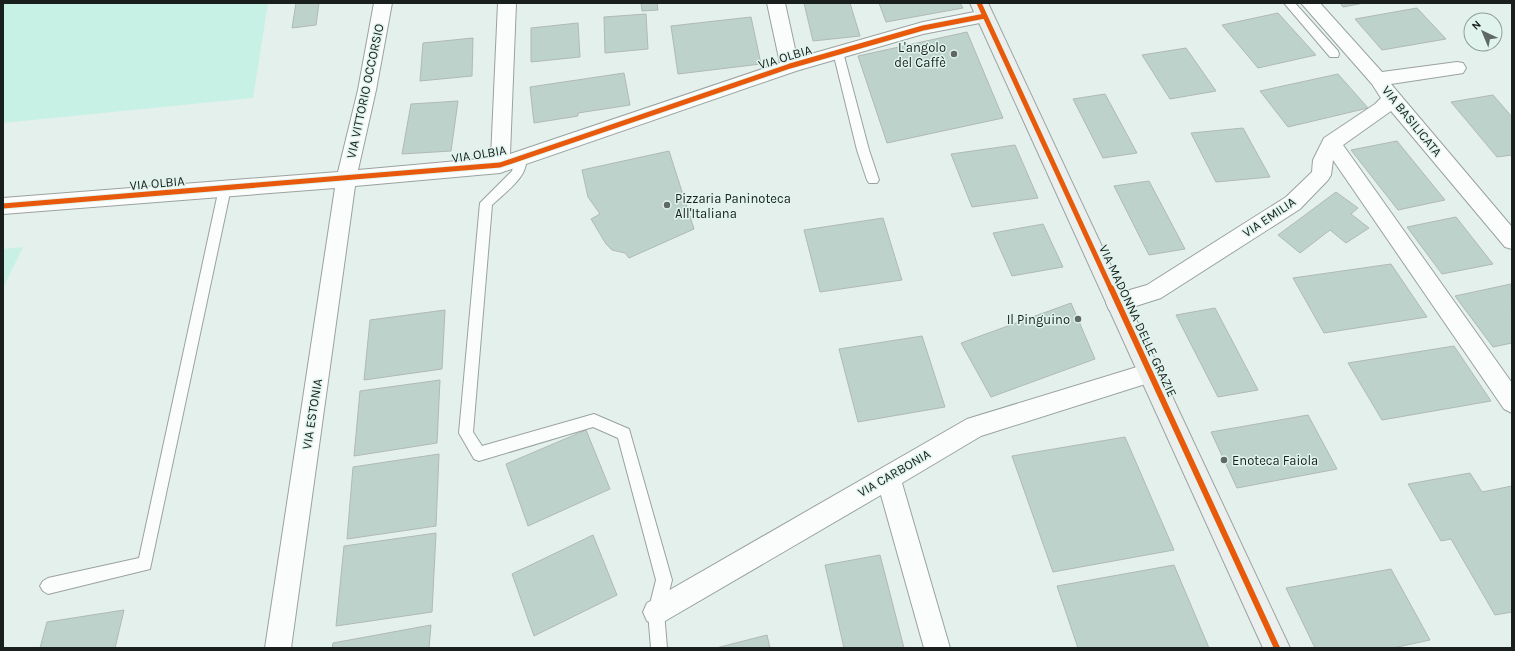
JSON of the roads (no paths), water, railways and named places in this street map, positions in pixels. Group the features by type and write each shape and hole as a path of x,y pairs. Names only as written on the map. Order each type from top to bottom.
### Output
{"street":[{"name":"VIA VITTORIO OCCORSIO","path":"346,179 366,90 383,3"},
{"path":"500,165 507,3"},
{"path":"776,3 790,66"},
{"name":"VIA BASILICATA","path":"1310,3 1378,79 1391,98 1512,242"},
{"name":"VIA OLBIA","path":"3,206 346,179 500,165 790,66 982,10"},
{"name":"VIA MADONNA DELLE GRAZIE","path":"982,10 1277,648"},
{"path":"1378,79 1457,68"},
{"name":"VIA EMILIA","path":"1117,303 1153,292 1293,203 1321,175 1322,160 1331,143 1382,109 1391,98"},
{"path":"1331,143 1512,402"},
{"name":"VIA ESTONIA","path":"278,648 346,179"},
{"name":"VIA CARBONIA","path":"656,612 975,427 1150,373"},
{"path":"888,477 937,648"}],"lane":[{"path":"1289,3 1334,54"},
{"path":"838,52 857,150 873,180"},
{"path":"520,158 518,173 486,203 466,433 479,454 594,420 624,434 664,580 656,612 659,648"},
{"path":"48,586 145,564 225,188"}],"place":[{"name":"L'angolo del Caffè","path":"954,54"},
{"name":"Pizzaria Paninoteca All'Italiana","path":"667,205"},
{"name":"Il Pinguino","path":"1078,319"},
{"name":"Enoteca Faiola","path":"1224,460"}]}
